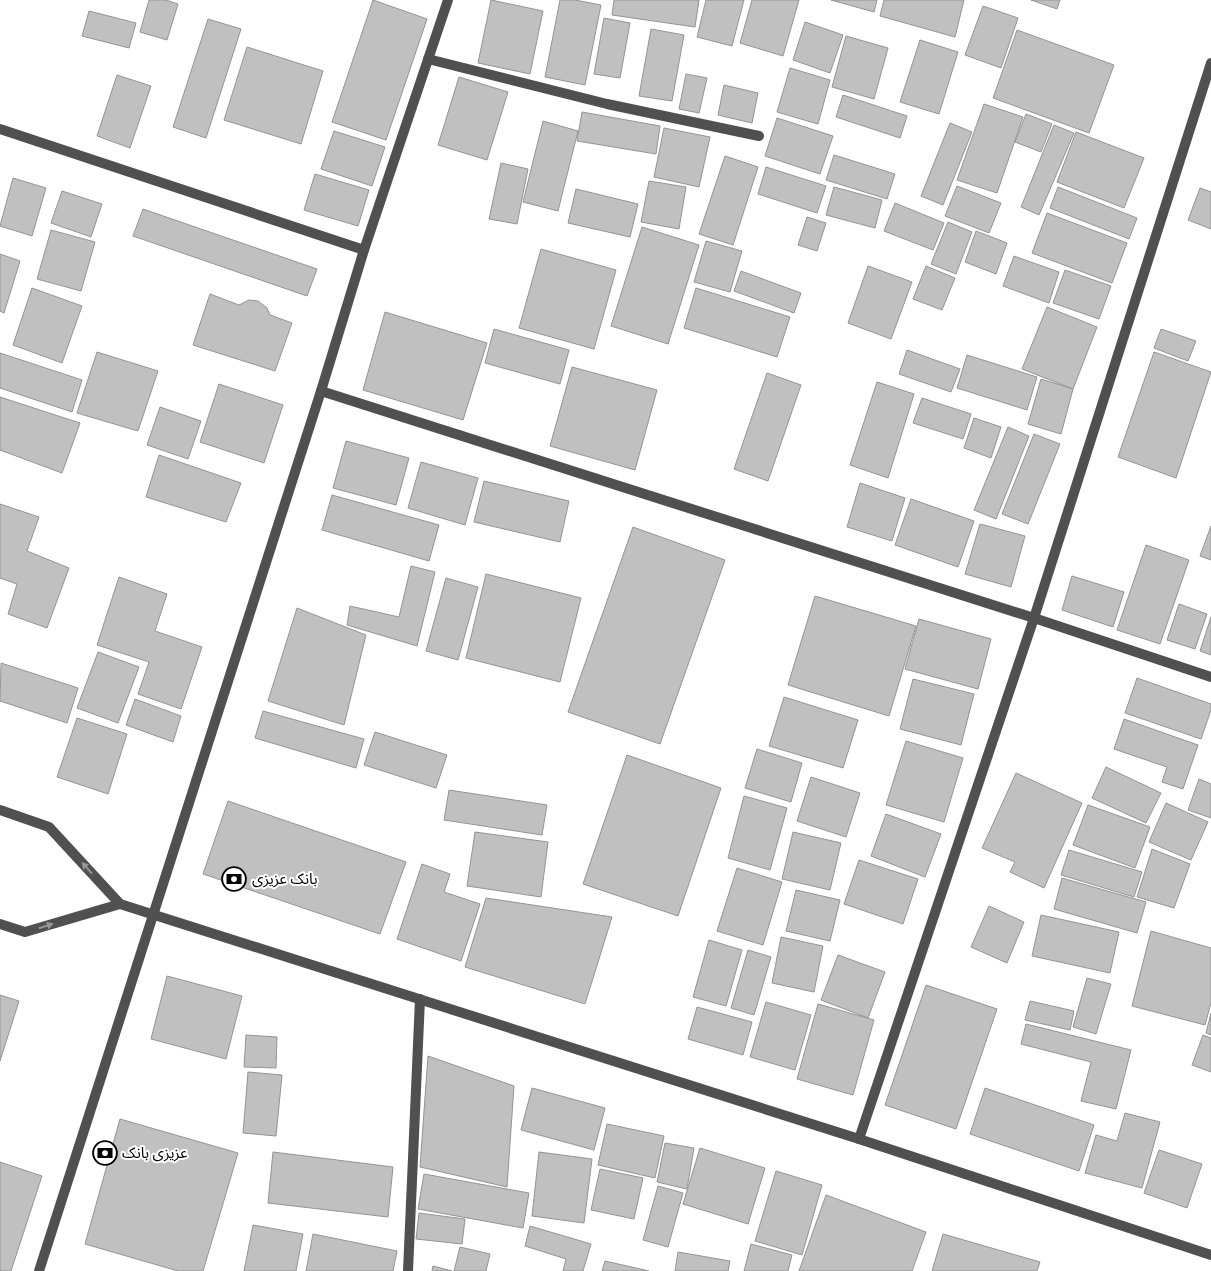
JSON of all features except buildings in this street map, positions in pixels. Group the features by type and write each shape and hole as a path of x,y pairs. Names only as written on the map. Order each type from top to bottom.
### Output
{"street":[{"path":"39,1271 321,391 364,250 448,0"},
{"path":"428,59 607,104 759,136"},
{"path":"858,1139 1034,618 1211,63"},
{"path":"0,129 364,250"},
{"path":"321,391 1034,618 1211,677"},
{"path":"0,810 49,827 120,904 858,1139 1211,1255"},
{"path":"0,924 25,932 120,904"},
{"path":"408,1271 420,999"}],"place":[{"name":"بانک عزیزی","path":"234,879"},
{"name":"عزیزی بانک","path":"105,1153"}]}
